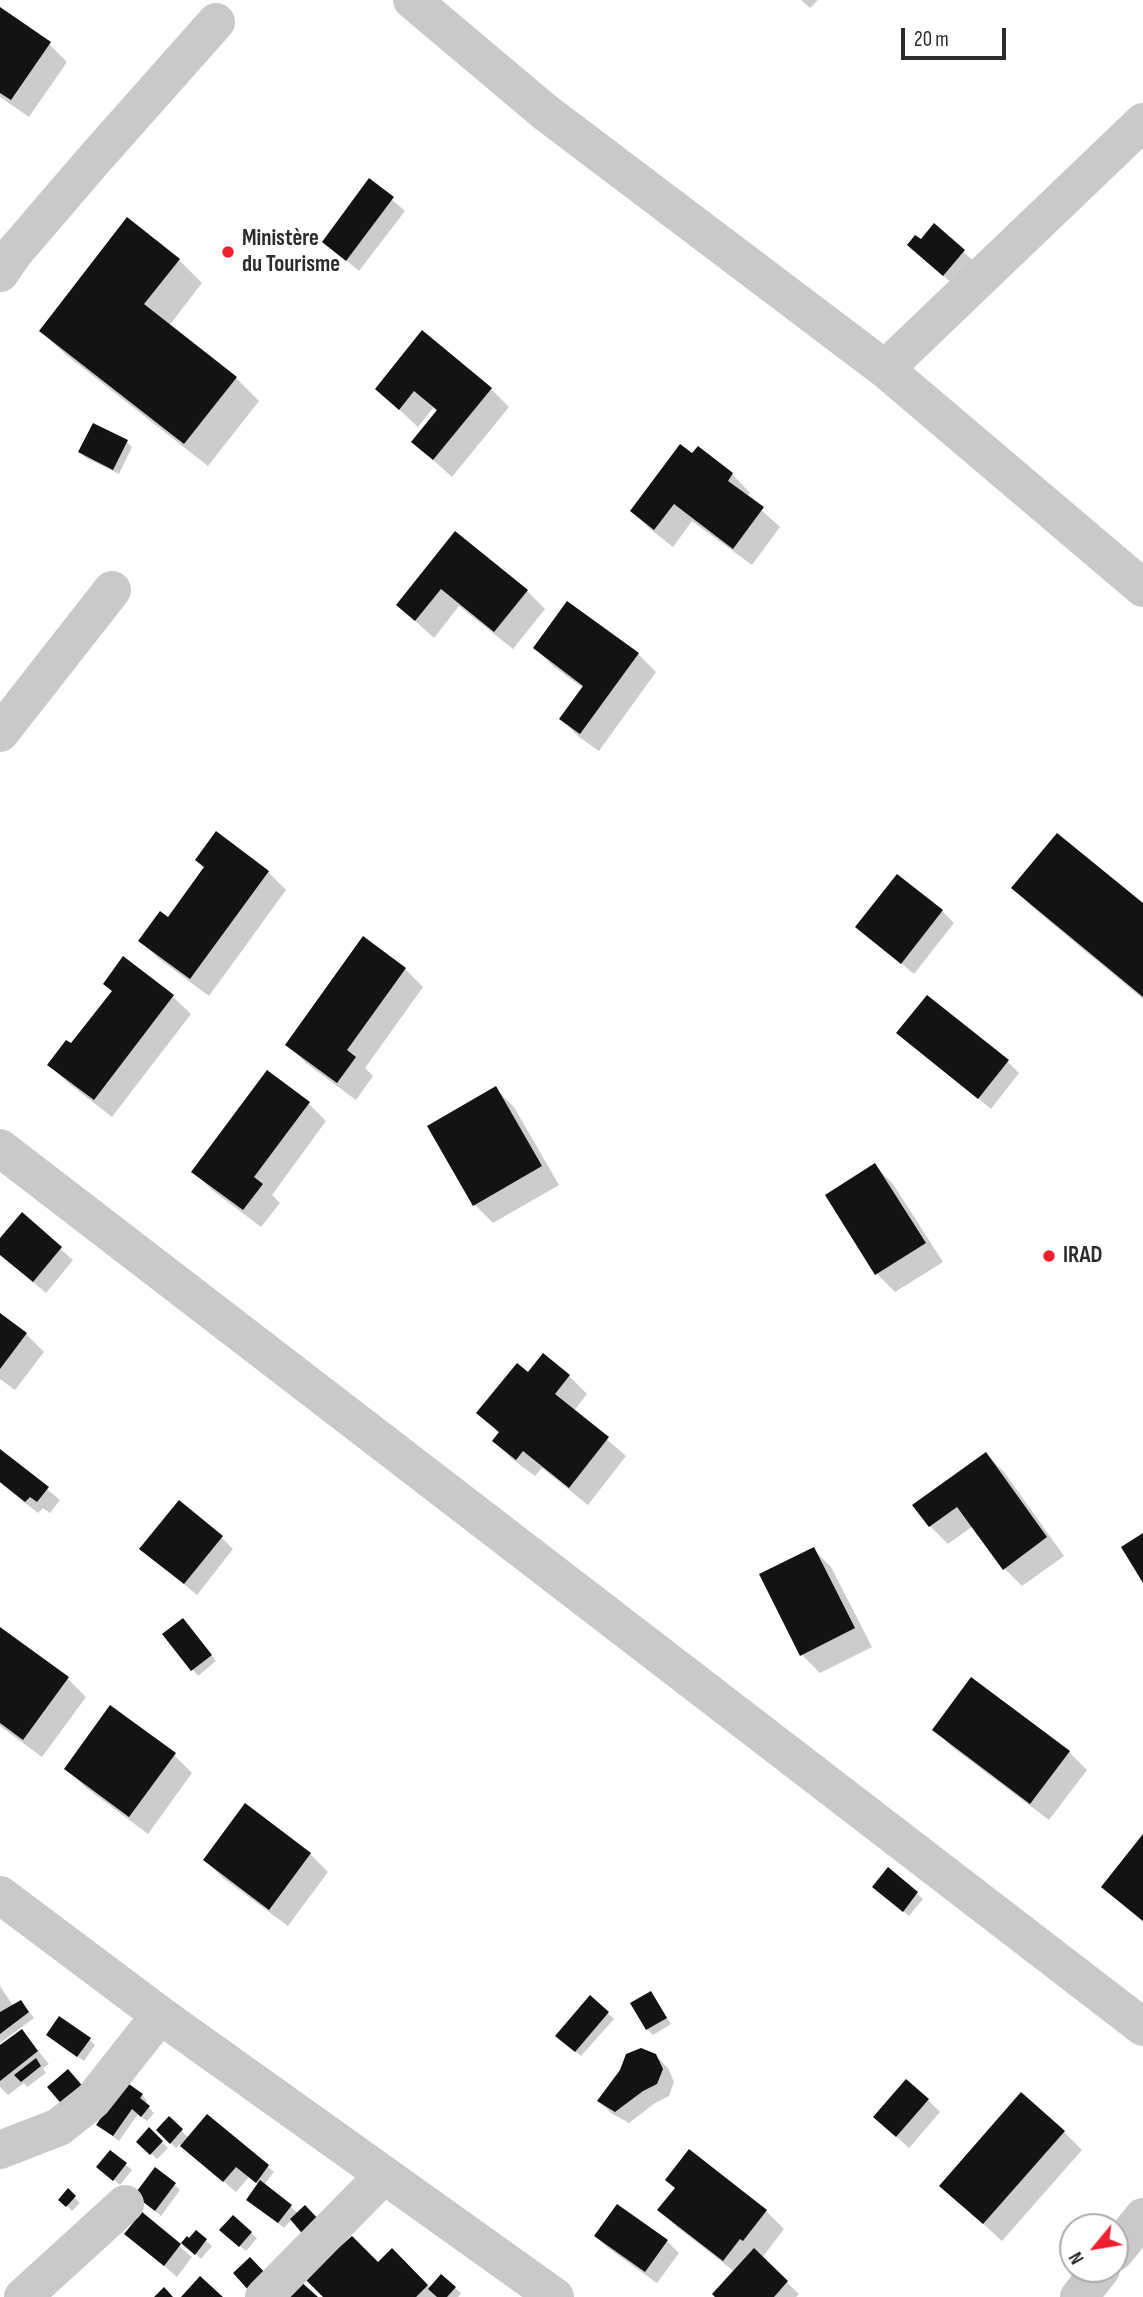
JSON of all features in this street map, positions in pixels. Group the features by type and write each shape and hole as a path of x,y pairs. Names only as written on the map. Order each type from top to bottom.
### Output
{"street":[{"path":"412,0 545,112 886,369 1143,588"},
{"path":"0,273 82,173 216,22"},
{"path":"886,369 1143,122"},
{"path":"0,733 112,590"},
{"path":"0,1148 1143,2027"},
{"path":"0,1895 160,2015 555,2297"},
{"path":"0,2150 60,2127 93,2100 160,2015"},
{"path":"264,2297 384,2175"},
{"path":"23,2297 125,2204"},
{"path":"1129,2234 1143,2217"},
{"path":"1079,2297 1090,2283"}],"building":[{"path":"0,7 51,42 11,100 0,93"},
{"path":"369,178 394,197 346,261 322,242"},
{"path":"127,217 180,259 144,304 237,377 184,444 39,331"},
{"path":"934,223 965,250 943,276 907,245 915,235 921,239"},
{"path":"422,330 492,388 433,460 411,442 437,410 414,391 399,410 375,389"},
{"path":"93,423 128,440 113,470 78,452"},
{"path":"680,444 692,453 698,446 733,473 728,481 764,507 733,549 674,504 654,530 630,511"},
{"path":"455,531 528,590 494,632 441,589 415,621 396,605"},
{"path":"567,601 639,653 580,734 559,719 583,686 533,648"},
{"path":"216,831 269,871 190,979 138,941 160,911 168,917 204,867 195,860"},
{"path":"1057,833 1143,903 1143,997 1011,888"},
{"path":"897,874 943,910 901,964 855,927"},
{"path":"363,936 406,968 347,1050 356,1057 337,1083 285,1045"},
{"path":"123,956 174,995 94,1100 47,1065 66,1040 71,1043 112,991 103,984"},
{"path":"927,995 1009,1060 978,1099 896,1033"},
{"path":"267,1070 310,1102 254,1177 263,1184 243,1210 191,1172"},
{"path":"496,1086 542,1166 473,1206 427,1126"},
{"path":"875,1163 926,1243 875,1275 825,1195"},
{"path":"22,1212 62,1247 33,1282 0,1255 0,1238"},
{"path":"0,1313 27,1333 0,1369"},
{"path":"543,1353 570,1375 555,1394 609,1437 569,1488 523,1451 516,1460 492,1441 499,1432 476,1413 517,1363 528,1372"},
{"path":"0,1449 49,1487 37,1502 30,1497 25,1502 0,1482"},
{"path":"986,1452 1047,1537 1003,1570 957,1507 929,1527 912,1505"},
{"path":"179,1500 223,1536 184,1584 139,1549"},
{"path":"1143,1533 1143,1583 1121,1547"},
{"path":"814,1547 855,1628 800,1656 759,1574"},
{"path":"183,1618 212,1655 191,1671 162,1634"},
{"path":"0,1627 69,1677 23,1740 0,1723"},
{"path":"971,1677 1070,1751 1030,1804 932,1730"},
{"path":"110,1705 176,1753 129,1817 64,1769"},
{"path":"245,1803 311,1853 269,1910 203,1860"},
{"path":"1143,1834 1143,1921 1101,1887"},
{"path":"888,1867 918,1892 903,1912 872,1887"},
{"path":"651,1991 667,2018 646,2030 630,2003"},
{"path":"590,1995 609,2012 575,2052 555,2036"},
{"path":"21,2000 29,2012 0,2034 0,2012"},
{"path":"59,2016 91,2038 77,2057 46,2035"},
{"path":"22,2029 38,2051 0,2081 0,2045"},
{"path":"641,2048 656,2054 663,2069 657,2084 615,2112 597,2101 620,2070 626,2054"},
{"path":"36,2058 41,2066 21,2082 14,2075"},
{"path":"68,2069 86,2090 65,2108 47,2087"},
{"path":"906,2079 929,2099 896,2137 873,2117"},
{"path":"126,2082 143,2094 140,2098 150,2106 141,2117 132,2109 113,2136 96,2125"},
{"path":"1021,2092 1065,2131 983,2224 939,2186"},
{"path":"207,2114 269,2165 256,2183 236,2167 223,2182 180,2146"},
{"path":"169,2116 183,2129 170,2144 156,2130"},
{"path":"149,2127 163,2141 150,2155 136,2142"},
{"path":"689,2149 767,2210 723,2261 657,2210 675,2188 665,2180"},
{"path":"110,2150 127,2163 113,2181 96,2167"},
{"path":"155,2167 176,2183 155,2211 134,2195"},
{"path":"260,2180 292,2205 278,2223 246,2200"},
{"path":"68,2188 76,2196 66,2207 58,2200"},
{"path":"617,2204 668,2240 645,2272 594,2236"},
{"path":"305,2205 322,2223 306,2238 290,2219"},
{"path":"142,2212 181,2244 164,2266 124,2234"},
{"path":"233,2215 252,2232 239,2247 219,2230"},
{"path":"196,2230 207,2239 195,2255 181,2243"},
{"path":"352,2236 378,2262 392,2248 428,2285 416,2297 323,2297 304,2278"},
{"path":"754,2248 788,2281 774,2297 715,2297 712,2294"},
{"path":"250,2257 269,2277 251,2293 233,2273"},
{"path":"441,2274 456,2287 447,2297 437,2297 428,2289"},
{"path":"200,2276 223,2297 181,2297"},
{"path":"300,2281 318,2297 285,2297"},
{"path":"164,2287 173,2297 154,2297"}],"place":[{"name":"Ministère du Tourisme","path":"228,252"},
{"name":"IRAD","path":"1049,1256"}]}
